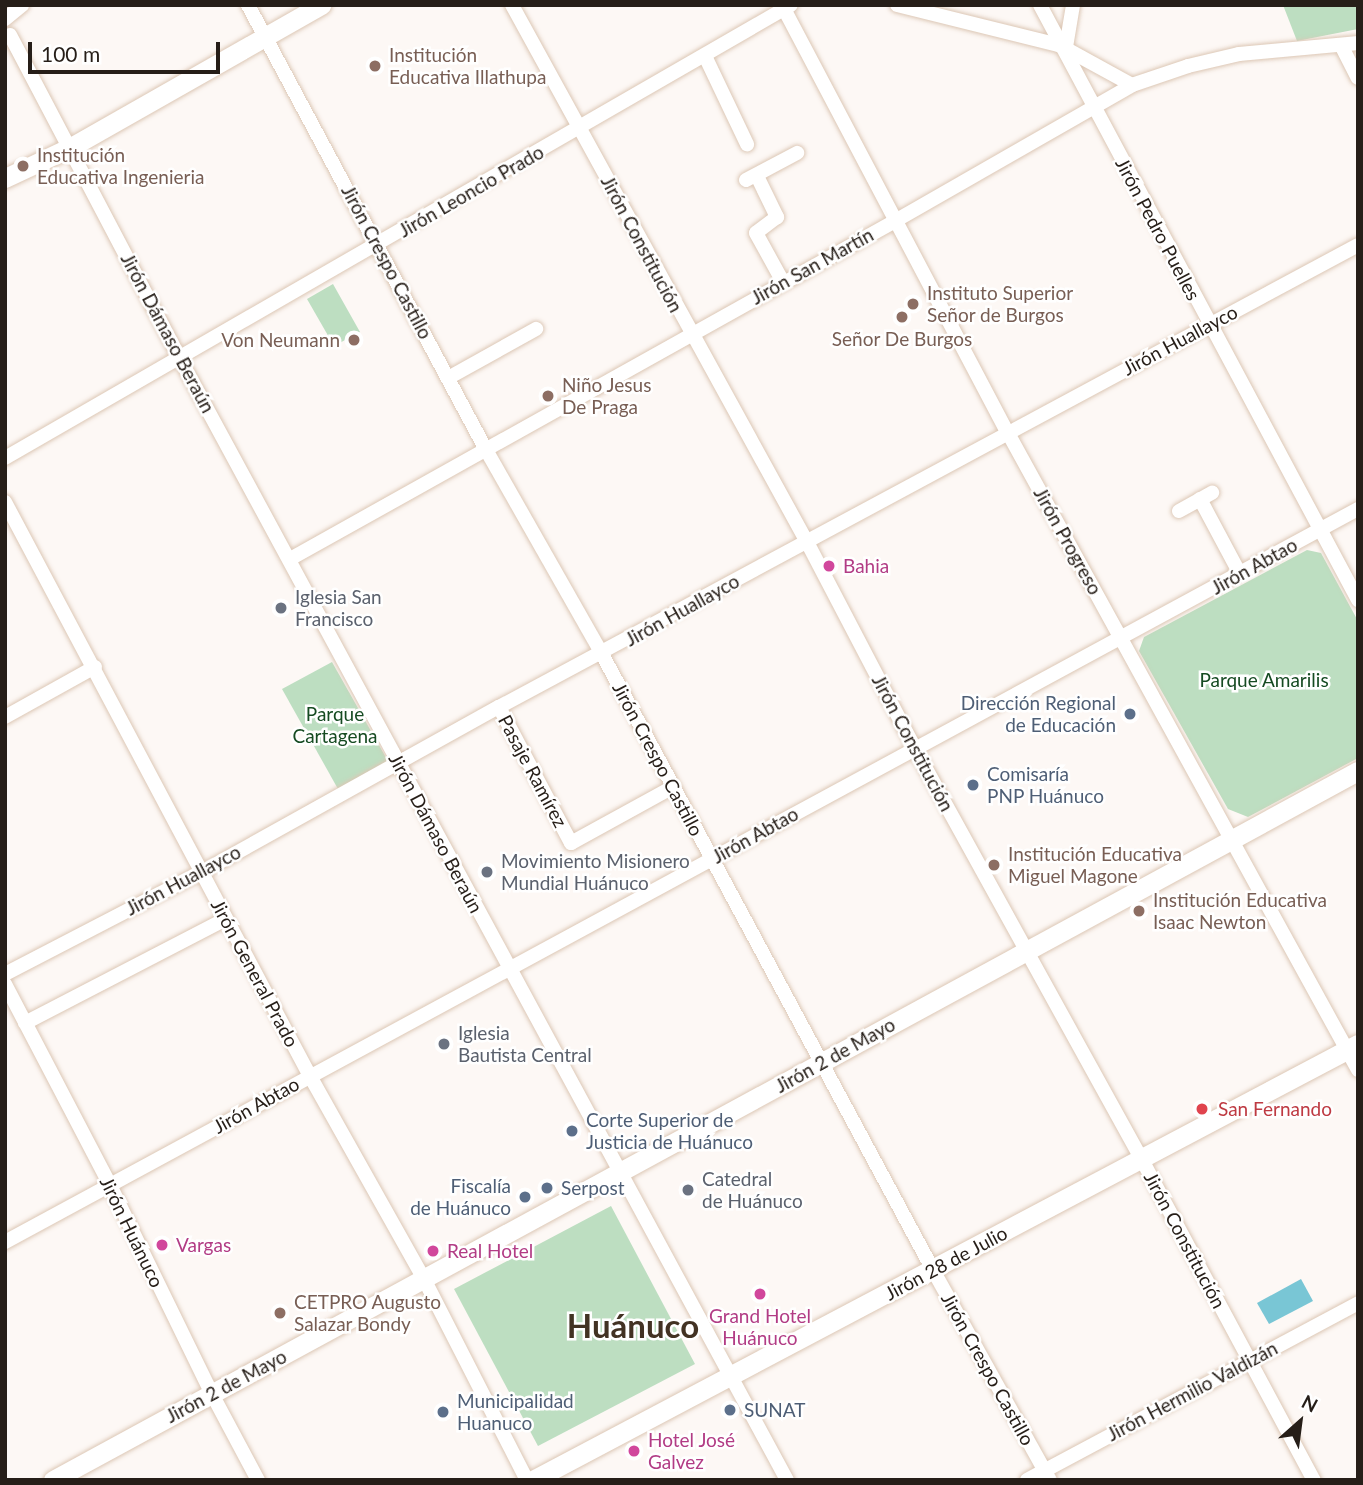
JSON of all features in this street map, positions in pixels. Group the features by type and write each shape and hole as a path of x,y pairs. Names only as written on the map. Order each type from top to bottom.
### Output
{"street":[{"path":"5,19 22,5"},
{"name":"Jirón Crespo Castillo","path":"248,5 485,448 602,654 933,1270 1048,1475"},
{"path":"5,178 71,147 266,39 321,5"},
{"name":"Jirón Constitución","path":"512,5 807,542 914,747 1141,1158 1314,1480"},
{"path":"897,5 944,12 1063,46 1132,85"},
{"name":"Jirón Pedro Puelles","path":"1040,5 1358,600"},
{"path":"1063,46 1073,5"},
{"name":"Jirón Leoncio Prado","path":"5,458 580,129 786,7"},
{"name":"Jirón Progreso","path":"786,7 895,221 1230,839 1353,1047 1358,1070"},
{"name":"Jirón Dámaso Beraún","path":"10,35 179,357 787,1480"},
{"name":"Jirón San Martín","path":"290,559 1094,109 1132,85 1188,66 1239,54 1358,43"},
{"path":"1341,45 1358,78"},
{"path":"705,56 747,144"},
{"path":"783,282 756,233 777,217 752,178 797,153"},
{"name":"Jirón Huallayco","path":"5,974 202,872 499,707 602,654 1358,245"},
{"path":"448,378 536,329"},
{"path":"1179,511 1206,496 1240,574"},
{"name":"Jirón General Prado","path":"5,502 310,1076 424,1279 527,1480"},
{"name":"Jirón Abtao","path":"5,1242 914,747 1123,639 1358,509"},
{"path":"5,717 95,667"},
{"name":"Pasaje Ramírez","path":"499,707 571,843 673,787"},
{"name":"Jirón 2 de Mayo","path":"53,1480 622,1173 1025,949 1358,771"},
{"path":"25,1023 226,919"},
{"name":"Jirón Huánuco","path":"5,984 110,1185 212,1394 258,1480"},
{"name":"Jirón 28 de Julio","path":"533,1480 729,1374 933,1270 1353,1047"},
{"name":"Jirón Hermilio Valdizán","path":"1027,1480 1048,1475 1249,1361 1358,1303"}],"green space":[{"path":"1283,5 1358,5 1358,29 1297,41"},
{"path":"333,284 360,332 334,346 307,299"},
{"name":"Parque Amarilis","path":"1307,550 1321,553 1358,621 1358,758 1248,817 1228,809 1139,651 1144,637"},
{"name":"Parque Cartagena","path":"332,662 388,761 338,789 282,689"},
{"path":"611,1206 695,1364 538,1446 454,1289"}],"water":[{"path":"1301,1279 1313,1301 1269,1324 1257,1303"}],"place":[{"name":"Institución Educativa Illathupa","path":"375,66"},
{"name":"Institución Educativa Ingenieria","path":"23,166"},
{"name":"Instituto Superior Señor de Burgos","path":"913,304"},
{"name":"Señor De Burgos","path":"902,317"},
{"name":"Von Neumann","path":"354,340"},
{"name":"Niño Jesus De Praga","path":"548,396"},
{"name":"Bahia","path":"829,566"},
{"name":"Iglesia San Francisco","path":"281,608"},
{"name":"Dirección Regional de Educación","path":"1130,714"},
{"name":"Comisaría PNP Huánuco","path":"973,785"},
{"name":"Institución Educativa Miguel Magone","path":"994,865"},
{"name":"Movimiento Misionero Mundial Huánuco","path":"487,872"},
{"name":"Institución Educativa Isaac Newton","path":"1139,911"},
{"name":"Iglesia Bautista Central","path":"444,1044"},
{"name":"San Fernando","path":"1202,1109"},
{"name":"Corte Superior de Justicia de Huánuco","path":"572,1131"},
{"name":"Serpost","path":"547,1188"},
{"name":"Catedral de Huánuco","path":"688,1190"},
{"name":"Fiscalía de Huánuco","path":"525,1197"},
{"name":"Vargas","path":"162,1245"},
{"name":"Real Hotel","path":"433,1251"},
{"name":"Grand Hotel Huánuco","path":"760,1294"},
{"name":"CETPRO Augusto Salazar Bondy","path":"280,1313"},
{"name":"SUNAT","path":"730,1410"},
{"name":"Municipalidad Huanuco","path":"443,1412"},
{"name":"Hotel José Galvez","path":"634,1451"}],"district":[{"name":"Huánuco","path":"633,1326"}]}
